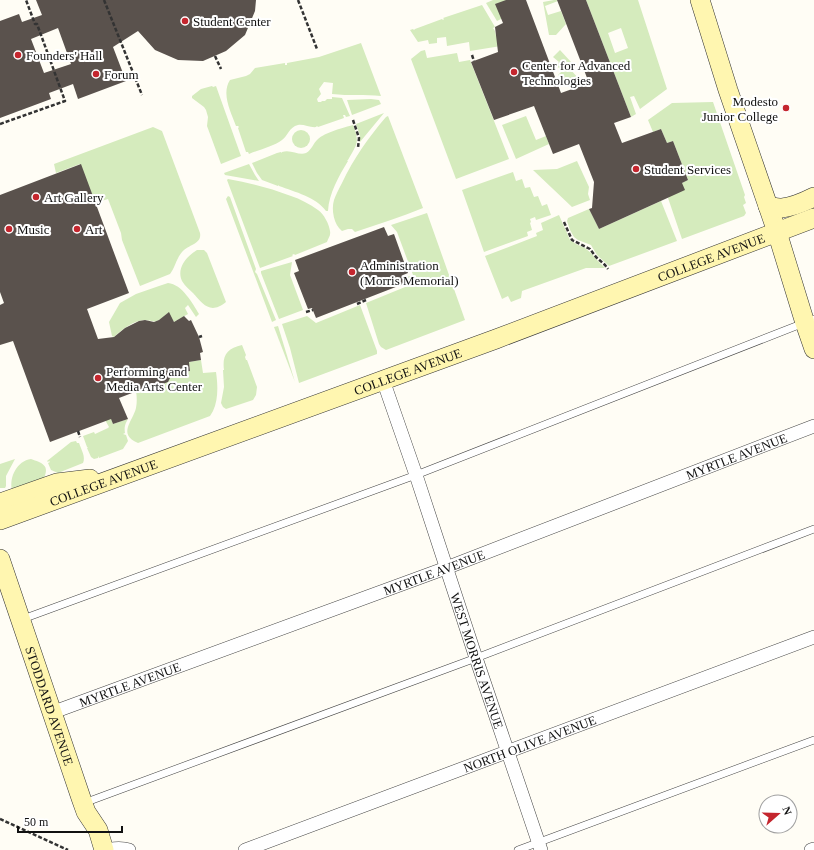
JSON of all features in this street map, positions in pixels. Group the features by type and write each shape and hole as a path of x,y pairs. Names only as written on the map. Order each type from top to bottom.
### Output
{"street":[{"path":"700,0 728,90 809,321 814,349"},
{"path":"768,206 781,208 799,204 814,197"},
{"name":"COLLEGE AVENUE","path":"0,520 496,339 814,218"},
{"name":"WEST MORRIS AVENUE","path":"383,380 540,846"},
{"name":"MYRTLE AVENUE","path":"51,713 446,568 814,426"},
{"path":"0,503 57,483 117,477"},
{"name":"STODDARD AVENUE","path":"0,559 82,803 98,830 104,850"},
{"name":"NORTH OLIVE AVENUE","path":"245,850 814,637"},
{"path":"104,850 119,848 129,850"}],"lane":[{"path":"20,620 416,475 809,321"},
{"path":"82,803 476,658 814,530"},
{"path":"518,850 540,846 814,740"}],"path":[{"path":"0,124 65,101 26,0"},
{"path":"104,0 142,95"},
{"path":"298,0 317,49"},
{"path":"472,55 474,60"},
{"path":"215,56 221,69"},
{"path":"353,120 358,134 358,148"},
{"path":"564,222 572,240 590,249 608,269"},
{"path":"357,304 366,300"},
{"path":"306,312 313,310"},
{"path":"78,431 80,437"},
{"path":"0,819 68,850"}],"green space":[{"path":"493,0 506,0 501,19 497,21 486,3"},
{"path":"554,0 558,1 545,6 548,15 561,11 566,24 556,35 549,35 543,2"},
{"path":"586,0 638,0 667,89 640,109 634,96 630,97 636,114 631,117","holes":["621,28 628,48 615,53 608,33"]},
{"path":"482,5 495,27 493,28 496,36 499,35 501,46 470,51 469,42 447,46 446,37 437,38 437,43 429,44 428,40 418,42 410,30 414,30 442,19 443,20 443,18"},
{"path":"361,43 381,96 332,94 333,83 324,82 319,89 321,94 317,99 318,102 332,99 332,97 342,98 350,116 346,117 343,115 344,118 318,127 303,125 295,126 279,142 249,154 246,152 238,128 239,127 236,126 228,103 226,91 230,80 246,76 255,68 285,63 285,65 287,65 287,63 319,57"},
{"path":"425,50 427,58 457,53 459,62 470,60 509,159 456,179 411,59 421,51"},
{"path":"560,50 571,62 569,64 571,66 569,68 579,79 569,87 558,75 562,71 556,65 559,62 553,57"},
{"path":"216,86 241,156 221,164 207,126 208,117 206,110 192,98 192,96 201,89"},
{"path":"347,100 379,100 381,104 352,115"},
{"path":"713,102 745,195 744,197 746,203 743,205 746,213 744,216 682,239 668,198 682,183 688,180 673,141 667,143 661,129 653,132 648,120 672,103"},
{"path":"384,113 360,142 360,136 356,124"},
{"path":"388,116 423,208 355,232 352,229 342,231 337,225 334,217 333,204 335,198 351,165 379,125"},
{"path":"526,116 536,140 546,136 549,144 516,159 502,125"},
{"path":"353,125 357,140 354,150 347,160 348,161 335,185 330,198 328,211 326,211 317,202 305,196 279,185 278,186 262,180 252,163 285,151 301,154 306,153 321,137 335,130"},
{"path":"153,127 162,131 200,233 200,237 197,242 182,252 170,274 140,286 108,199 95,203 80,164 56,173 54,164"},
{"path":"301,130 307,133 310,139 307,145 301,148 295,145 292,139 295,133"},
{"path":"577,161 589,187 588,194 590,200 572,207 533,170 557,169"},
{"path":"249,164 259,181 225,175 224,173"},
{"path":"513,172 516,181 522,179 525,188 530,187 534,197 538,196 542,206 547,204 551,215 536,220 535,217 530,219 532,230 527,232 528,236 484,252 462,190"},
{"path":"227,180 275,191 298,199 312,206 320,212 327,222 330,236 327,242 260,268"},
{"path":"228,196 230,197 256,269 255,272 276,320 272,322 226,199"},
{"path":"661,201 677,241 609,266 597,255 591,245 574,237 567,221 568,218 589,209 599,229"},
{"path":"427,213 465,320 386,350 379,344 366,303 410,285 407,277 413,275 397,232 391,225"},
{"path":"559,215 570,240 585,248 605,268 586,268 522,291 521,298 511,302 508,296 502,299 485,256 537,236 536,233 543,230 541,223"},
{"path":"197,250 204,250 207,253 226,302 216,308 211,308 204,304 182,281 180,272 181,267 186,259"},
{"path":"292,262 290,275 303,310 279,319 261,271"},
{"path":"168,283 178,287 186,295 199,314 196,317 188,305 185,308 188,314 174,322 168,313 156,321 141,320 136,322 114,337 112,336 109,322 120,303 136,294"},
{"path":"360,305 377,354 299,383 282,324 307,316 316,323"},
{"path":"278,326 295,382 274,327"},
{"path":"242,345 246,355 246,360 257,387 256,395 253,400 226,409 221,403 224,387 223,370 225,357 233,348"},
{"path":"201,360 203,373 216,372 216,400 210,416 138,443 128,436 128,427 136,408 136,391 160,385 174,375 190,371 189,362"},
{"path":"110,416 113,424 128,419 125,426 125,433 123,434 126,435 128,441 123,449 99,458 98,456 98,458 94,459 91,457 83,436 94,432 95,434 108,428 109,427 104,418"},
{"path":"76,441 79,443 83,453 83,463 58,473 51,470 48,463 50,462 47,461 71,442"},
{"path":"15,459 6,476 5,488 0,488 0,464"},
{"path":"31,459 44,465 46,474 44,478 12,490 11,485 15,470 26,460"}],"building":[{"path":"36,0 256,0 255,11 245,35 226,51 203,61 178,60 155,50 138,31 113,47 126,81 78,99 73,84 49,93 51,99 0,118 0,21 19,14 22,22 42,15","holes":["58,28 71,64 44,73 31,39"]},
{"name":"Center for Advanced Technologies","path":"506,0 526,0 561,93 589,83 557,0 586,0 631,117 614,123 622,143 661,129 667,143 673,141 688,180 682,183 685,190 599,229 589,209 592,208 594,182 579,144 553,154 534,106 494,120 471,62 498,52 495,27 503,23 495,4"},
{"path":"81,164 129,293 87,309 98,339 114,337 125,328 139,321 145,320 154,322 169,312 174,322 184,316 189,321 191,320 199,337 203,352 200,353 201,360 189,362 190,371 181,372 170,378 168,382 145,388 119,398 128,419 113,424 111,419 50,442 13,341 0,345 0,305 4,303 0,292 0,195"},
{"name":"Administration (Morris Memorial)","path":"384,227 388,236 394,234 408,273 403,275 406,283 316,318 312,308 308,309 294,273 299,271 295,260"}],"place":[{"name":"Student Center","path":"185,21"},
{"name":"Founders' Hall","path":"18,55"},
{"name":"Center for Advanced Technologies","path":"514,72"},
{"name":"Forum","path":"96,74"},
{"name":"Modesto Junior College","path":"786,108"},
{"name":"Student Services","path":"636,169"},
{"name":"Art Gallery","path":"36,197"},
{"name":"Music","path":"9,229"},
{"name":"Art","path":"77,229"},
{"name":"Administration (Morris Memorial)","path":"352,272"},
{"name":"Performing and Media Arts Center","path":"98,378"}]}
